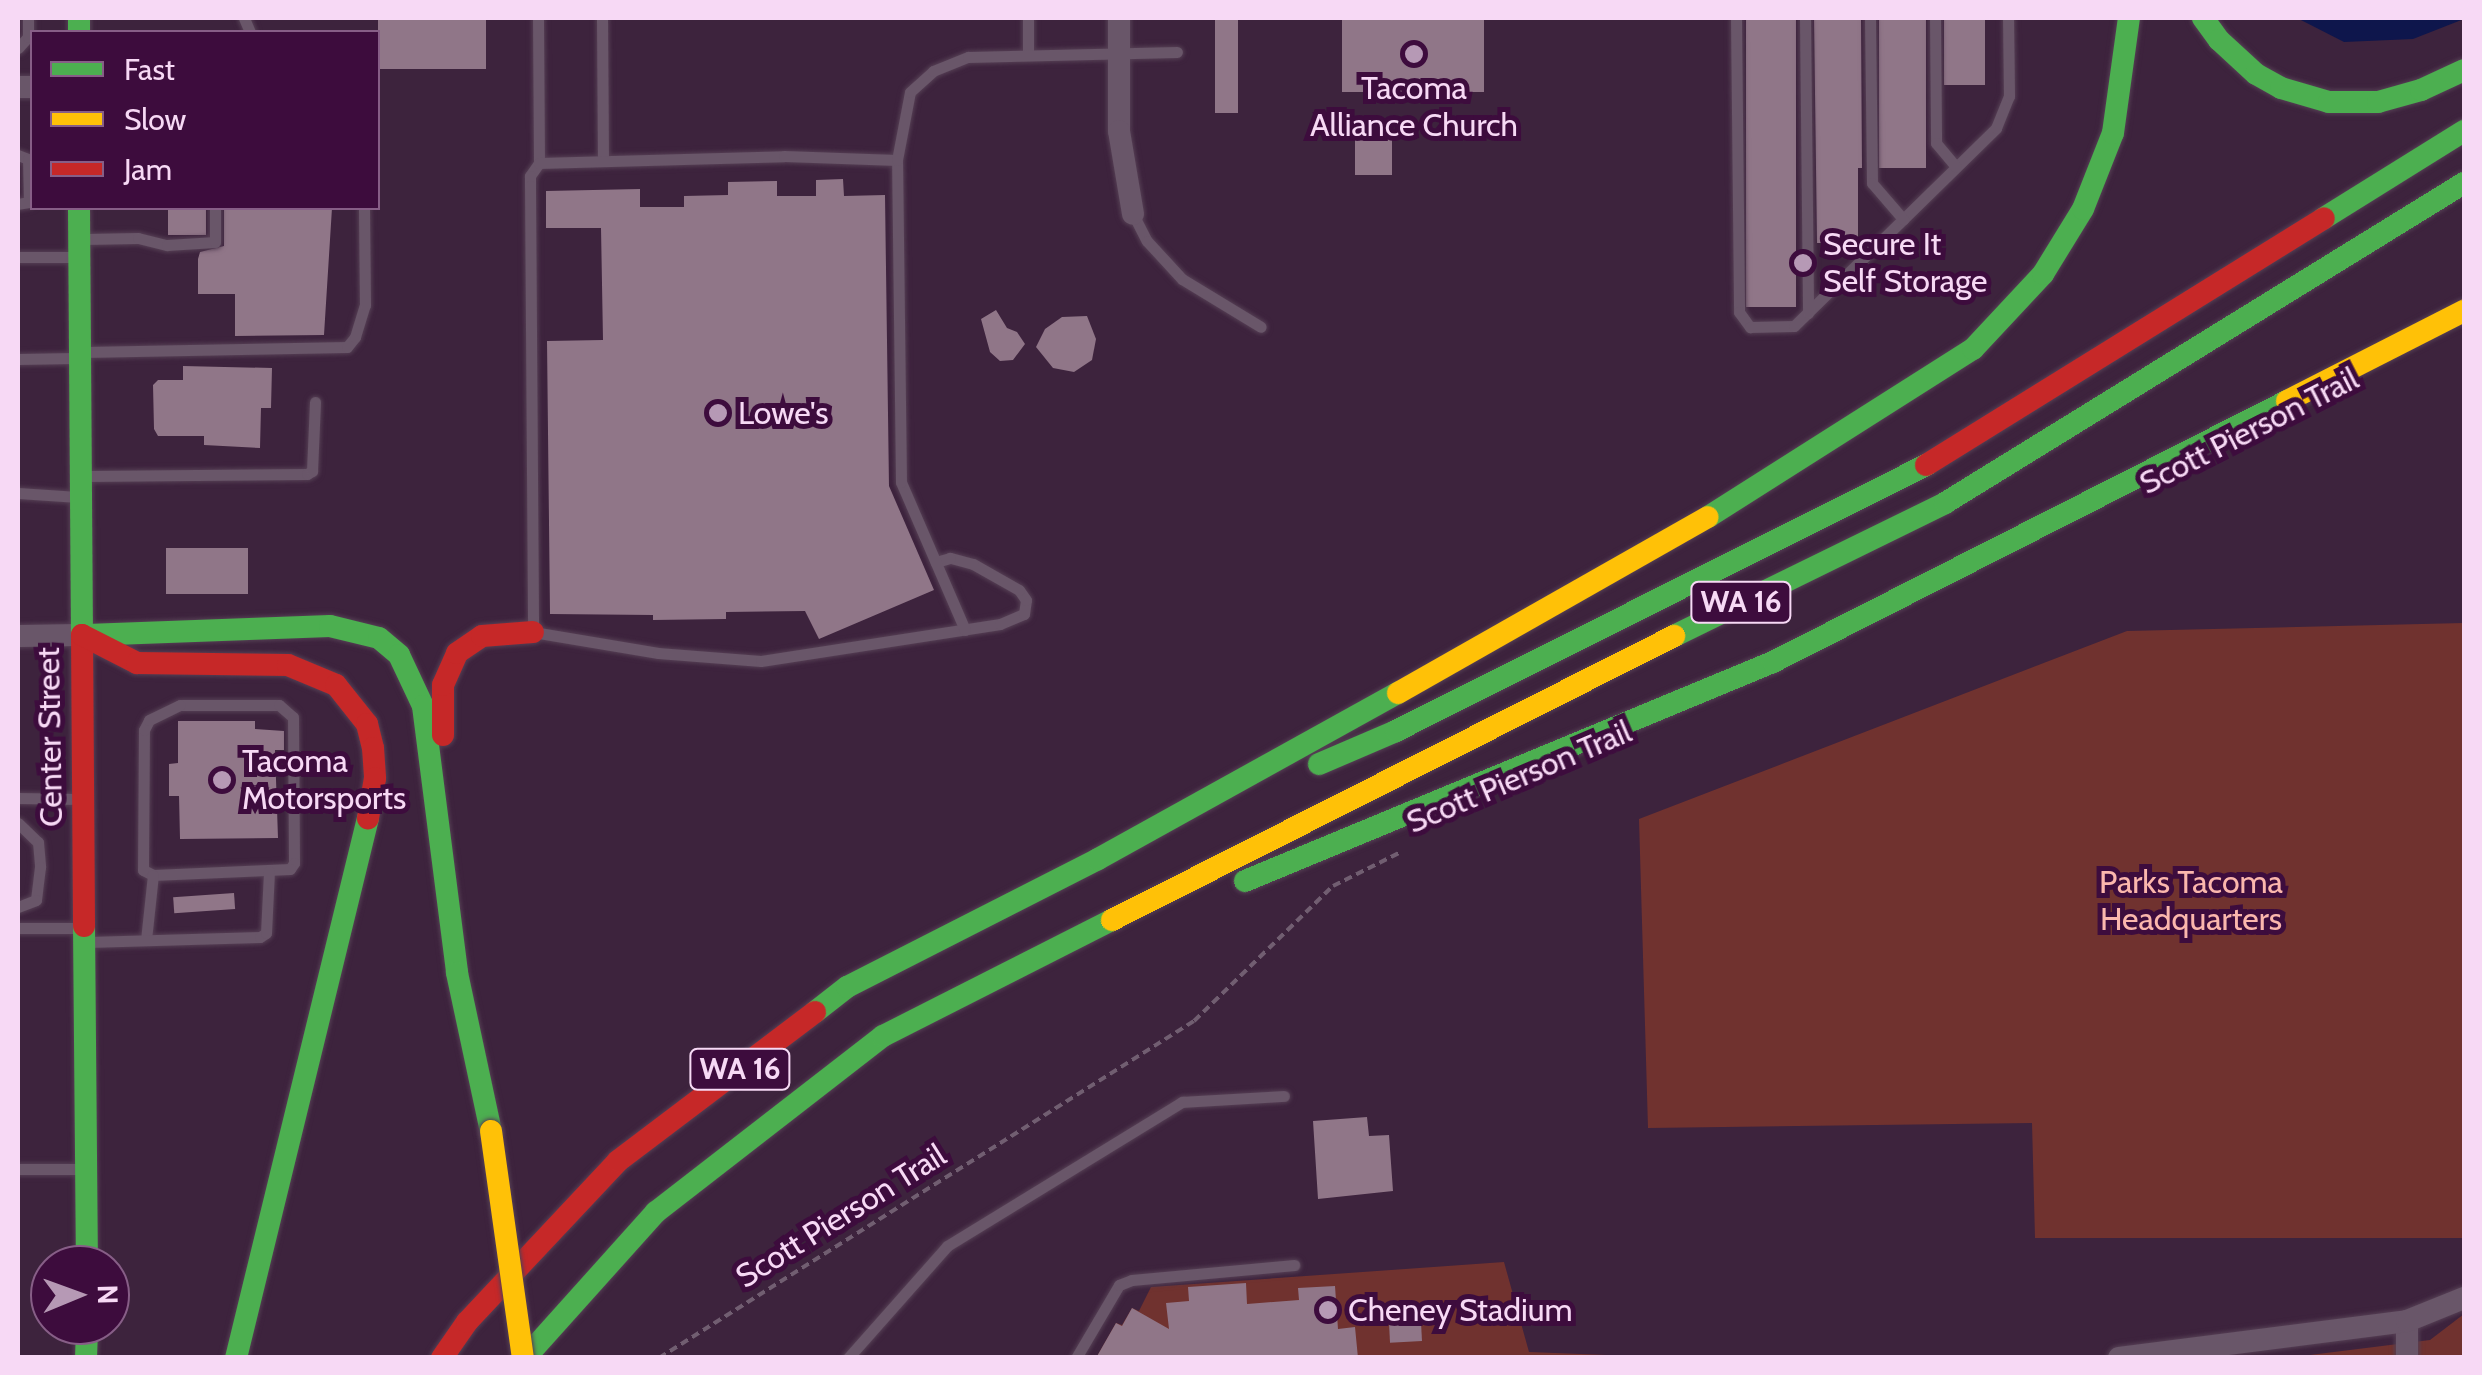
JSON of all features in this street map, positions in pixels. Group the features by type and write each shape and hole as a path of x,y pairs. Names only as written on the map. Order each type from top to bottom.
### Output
{"main road":[{"path":"1788,470 1972,348 2043,274 2084,209 2113,134 2129,18"},
{"path":"1098,859 1980,358 2056,282 2105,205 2128,142 2140,84 2138,18"},
{"path":"2203,18 2256,74 2281,88 2329,102 2378,102 2421,90 2464,70"},
{"name":"WA 16","path":"442,1358 467,1322 618,1161 848,987 1098,859 1396,731 1922,468 2464,131"},
{"name":"WA 16","path":"524,1358 656,1212 883,1036 1742,601 1945,504 2464,183"},
{"name":"Center Street","path":"79,210 88,1245"},
{"path":"994,981 1772,662 2464,311"},
{"path":"82,635 330,626 379,638 400,655 423,706 457,973 491,1131 524,1358"},
{"path":"436,794 444,749 443,685 448,668 457,653 482,636 533,632"},
{"path":"82,635 138,663 288,664 310,670 336,685 354,703 367,724 373,748 375,778 368,816 236,1358"}],"street":[{"path":"1120,18 1122,166 1133,214"},
{"path":"18,636 82,635"},
{"path":"2118,1358 2407,1322 2464,1298"},
{"path":"2407,1322 2407,1358"}],"lane":[{"path":"18,48 28,37 28,18"},
{"path":"538,18 539,162 530,186 533,632 658,653 761,661 965,630 1020,618 1025,612 1025,596 972,564 950,558 936,562"},
{"path":"602,18 603,161"},
{"path":"1028,18 1028,53"},
{"path":"1736,18 1739,312 1750,326 1794,326 1996,128 2008,96 2008,18"},
{"path":"1806,18 1808,313"},
{"path":"1870,18 1872,183 1903,220"},
{"path":"1935,18 1936,143 1956,168"},
{"path":"965,630 901,482 897,160 910,92 933,72 968,56 1177,52"},
{"path":"18,155 28,159 28,202 18,204"},
{"path":"539,162 784,156 897,160"},
{"path":"18,258 138,238 167,245 215,242 216,210"},
{"path":"18,359 347,347 355,337 365,305 364,210"},
{"path":"1133,214 1146,241 1182,279 1261,327"},
{"path":"18,493 307,474 312,471 315,402"},
{"path":"180,705 279,705 293,717 294,863 290,869 268,871 153,875 143,870 144,730 149,720 180,705"},
{"path":"18,798 83,799"},
{"path":"18,823 38,842 40,868 36,900 18,906"},
{"path":"18,928 146,940 260,937 266,933 268,871"},
{"path":"146,940 153,875"},
{"path":"848,1358 947,1246 1182,1102 1284,1096"},
{"path":"18,1169 88,1168"},
{"path":"1076,1358 1119,1284 1294,1266"}],"path":[{"name":"Scott Pierson Trail","path":"663,1356 1194,1021 1334,886 1404,851"}],"green space":[{"name":"Parks Tacoma Headquarters","path":"2464,623 2464,1238 2035,1238 2032,1123 1648,1128 1639,819 2127,631"},
{"name":"Cheney Stadium","path":"1504,1262 1529,1352 1659,1357 1096,1358 1116,1323 1122,1325 1132,1308 1139,1311 1151,1287"},
{"path":"2464,1314 2464,1357 2285,1358 2430,1340"}],"shaded area":[{"path":"2297,18 2464,19 2413,39 2344,42"}],"building":[{"path":"378,18 486,18 486,69 380,69"},
{"name":"Tacoma Alliance Church","path":"1215,18 1238,18 1238,113 1215,113"},
{"name":"Tacoma Alliance Church","path":"1342,18 1484,18 1484,92 1342,92"},
{"path":"1746,18 1796,18 1796,307 1746,307"},
{"path":"1814,18 1861,18 1858,243 1817,243"},
{"path":"1879,18 1926,18 1926,168 1879,168"},
{"path":"1944,18 1985,18 1985,85 1944,85"},
{"path":"1355,135 1392,135 1392,175 1355,175"},
{"name":"Lowe's","path":"843,179 844,196 885,195 889,486 934,590 819,639 805,611 726,612 726,619 653,620 653,615 550,614 547,341 603,340 601,228 546,228 546,191 640,189 640,207 684,207 684,196 728,195 728,182 777,181 777,196 816,196 816,180"},
{"path":"168,210 206,210 206,235 168,235"},
{"path":"224,210 332,210 324,335 235,336 235,294 198,294 200,252 224,246"},
{"path":"996,310 1007,328 1017,332 1025,344 1013,360 1000,361 990,352 981,319"},
{"path":"1087,316 1096,339 1092,360 1074,372 1053,368 1036,347 1045,329 1062,317"},
{"path":"183,366 272,368 271,408 261,408 260,448 204,445 204,436 158,436 154,429 153,385 158,380 183,380"},
{"path":"166,548 248,548 248,594 166,594"},
{"name":"Tacoma Motorsports","path":"178,721 255,721 255,729 284,731 284,750 275,750 278,838 180,839 179,796 169,796 169,764 178,763"},
{"path":"234,893 235,909 174,913 173,897"},
{"path":"1367,1117 1369,1136 1389,1135 1393,1191 1318,1199 1313,1121"},
{"path":"1246,1283 1247,1304 1299,1300 1298,1288 1335,1286 1338,1329 1355,1327 1358,1358 1096,1358 1116,1323 1122,1326 1132,1308 1169,1329 1166,1303 1189,1301 1188,1287"},
{"path":"1421,1322 1422,1341 1390,1343 1389,1324"}],"traffic: fast":[{"path":"79,18 79,30"},
{"path":"1708,517 1973,349 2043,274 2083,209 2113,133 2129,18"},
{"path":"2203,18 2219,40 2256,74 2281,88 2329,102 2378,102 2421,90 2464,70"},
{"path":"2324,218 2464,131"},
{"path":"1674,636 1945,503 2464,183"},
{"path":"79,210 82,635"},
{"path":"1245,881 1773,662 2287,401"},
{"path":"1319,764 1396,731 1926,465"},
{"path":"87,635 330,626 379,638 399,655 423,706 457,973 491,1131"},
{"path":"815,1012 847,987 1098,859 1398,693"},
{"path":"236,1358 368,818"},
{"path":"525,1358 656,1212 883,1036 1112,920"},
{"path":"84,926 87,1245"},
{"path":"86,1345 86,1358"}],"traffic: slow":[{"path":"2287,401 2464,311"},
{"path":"1398,693 1708,517"},
{"path":"1112,920 1674,636"},
{"path":"491,1131 523,1358"}],"traffic: jam":[{"path":"1926,465 2324,218"},
{"path":"443,735 443,685 457,653 482,636 533,632"},
{"path":"82,635 84,926"},
{"path":"82,635 137,663 288,665 336,685 367,724 373,748 375,778 368,818"},
{"path":"442,1358 467,1322 618,1161 815,1012"}],"place":[{"name":"Tacoma Alliance Church","path":"1414,54"},
{"name":"Secure It Self Storage","path":"1803,263"},
{"name":"Lowe's","path":"718,413"},
{"name":"Tacoma Motorsports","path":"222,780"},
{"name":"Cheney Stadium","path":"1328,1310"}]}
